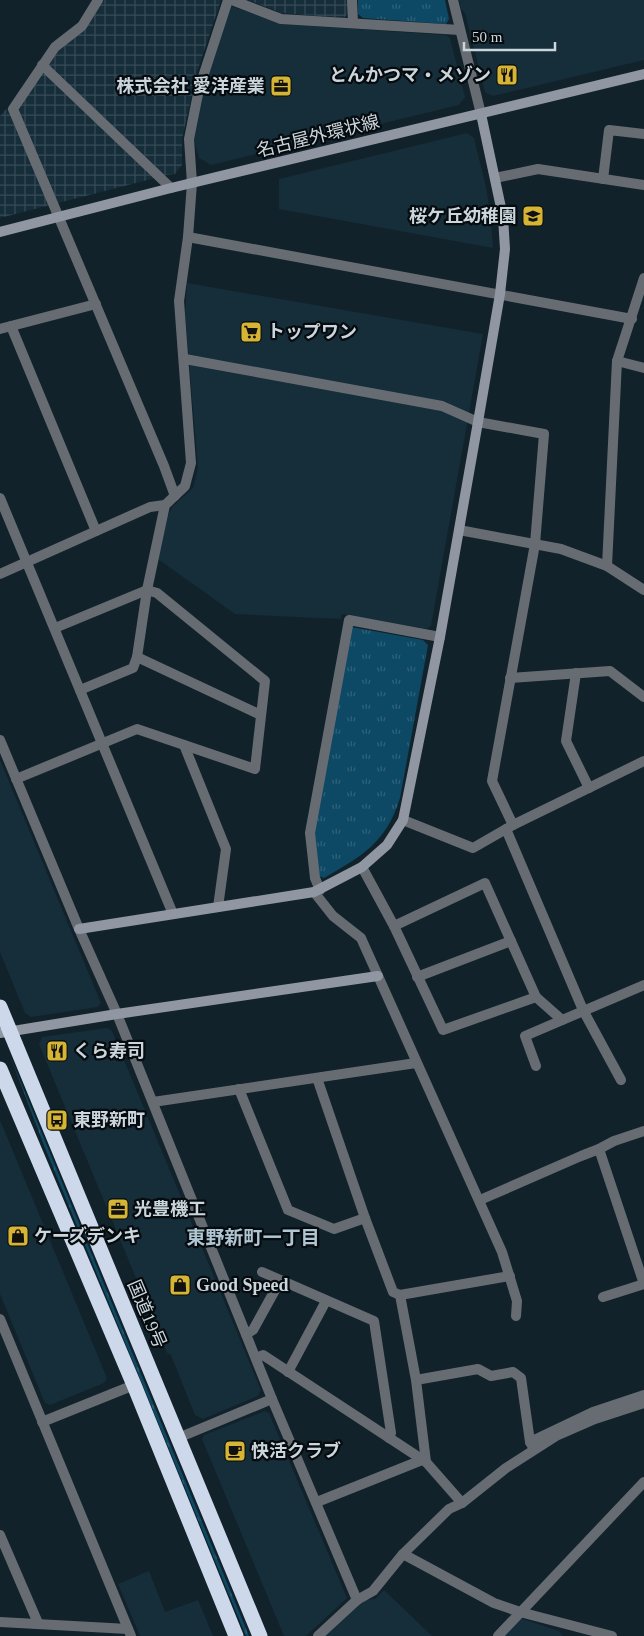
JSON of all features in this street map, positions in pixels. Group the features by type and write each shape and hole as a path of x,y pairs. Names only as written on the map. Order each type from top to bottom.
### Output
{"highway":[{"name":"国道19号","path":"0,1007 5,1032 260,1636"},
{"path":"0,1069 134,1386 236,1636"}],"street":[{"path":"98,0 82,26 54,47 13,109 175,496"},
{"path":"0,574 150,508 165,505 186,486 191,463 179,301 188,237 192,184 189,139 199,89 230,0 281,19 460,30"},
{"path":"352,0 353,23"},
{"path":"79,929 317,891 362,867 387,845 403,820 440,637 500,294 505,249 503,217 495,178 453,0"},
{"path":"42,65 172,188"},
{"name":"名古屋外環状線","path":"0,232 172,188 644,74"},
{"path":"603,179 609,130 644,134"},
{"path":"495,178 538,169 644,185"},
{"path":"188,237 632,318"},
{"path":"607,566 617,361 644,278"},
{"path":"0,329 96,304"},
{"path":"11,326 96,531"},
{"path":"184,359 442,406 478,422 544,434 534,544 492,781 583,1010 621,1080"},
{"path":"617,361 644,368"},
{"path":"0,498 173,914"},
{"path":"80,690 133,668 137,657 147,590 165,505"},
{"path":"459,530 561,549 607,566 644,590"},
{"path":"16,779 136,729 255,769 264,681 157,594 147,590 55,628"},
{"path":"440,637 349,620 310,833 315,878 317,891 334,916 361,938 502,1252 517,1301 516,1316"},
{"path":"137,657 261,715"},
{"path":"510,678 610,671 644,697"},
{"path":"576,674 566,741 589,788"},
{"path":"0,740 79,929 117,1014 272,1399 357,1600"},
{"path":"184,745 226,849 218,907"},
{"path":"403,820 473,848 510,827 644,761"},
{"path":"362,867 394,926 443,1030 536,997"},
{"path":"394,926 485,883 536,997 562,1020"},
{"path":"417,976 511,941"},
{"path":"5,1032 378,976"},
{"path":"536,1066 525,1036 644,985"},
{"path":"153,1102 416,1063"},
{"path":"317,1078 365,1218 393,1292 400,1295 510,1276"},
{"path":"239,1089 288,1210 334,1229 365,1218"},
{"path":"480,1200 600,1149 614,1141 644,1131"},
{"path":"600,1149 644,1284 603,1297"},
{"path":"262,1272 374,1321 391,1433 388,1438"},
{"path":"246,1334 254,1330 280,1281"},
{"path":"400,1295 416,1380 424,1461"},
{"path":"288,1372 326,1301"},
{"path":"0,1321 129,1632 38,1623 0,1622"},
{"path":"256,1358 263,1355 424,1461 462,1503"},
{"path":"416,1380 478,1369 491,1376 513,1372 521,1378 532,1446"},
{"path":"42,1422 134,1386"},
{"path":"318,1636 357,1600 373,1592 403,1554 450,1508 462,1503 532,1446 593,1412 644,1395"},
{"path":"178,1438 272,1399"},
{"path":"532,1446 587,1423 644,1403"},
{"path":"317,1502 424,1461"},
{"path":"498,1636 644,1482"},
{"path":"0,1535 38,1623"},
{"path":"403,1554 494,1603 520,1612 612,1636"}],"shaded area":[{"path":"103,0 221,0 197,72 182,139 182,165 175,174 0,218 0,116 6,109 20,107 59,49 86,29"},
{"path":"248,0 348,0 348,13 344,18 282,13"},
{"path":"459,0 644,0 644,60 493,96 485,92 465,13 461,9"},
{"path":"231,6 281,24 446,35 450,38 465,97 459,105 211,165 199,158 194,140 202,90"},
{"path":"467,133 474,138 486,187 493,248 279,209 279,179"},
{"path":"187,283 483,334 431,626 426,629 342,614 341,619 235,614 158,559 168,515 173,506 193,488 198,468 185,314"},
{"path":"0,760 101,1003 98,1007 31,1017 25,1013 0,952"},
{"path":"107,1028 112,1031 261,1390 258,1396 203,1419 195,1415 171,1355 167,1353 39,1044 42,1037"},
{"path":"0,1120 107,1378 104,1383 50,1405 45,1403 0,1294"},
{"path":"265,1411 269,1413 347,1598 306,1636 284,1636 202,1439 204,1435"},
{"path":"149,1571 165,1612 198,1600 213,1636 140,1636 118,1584"},
{"path":"384,1590 432,1636 325,1636 363,1600 375,1599"},
{"path":"520,1618 559,1631 563,1636 502,1636"}],"green space":[{"path":"358,0 445,0 449,19 446,24 363,18 358,14"},
{"path":"351,627 423,640 428,645 400,798 394,813 388,826 371,847 350,863 324,878 319,876 314,834"},
{"path":"10,1056 249,1636 246,1636 43,1143"}],"place":[{"name":"とんかつマ・メゾン","path":"507,75"},
{"name":"株式会社 愛洋産業","path":"281,86"},
{"name":"桜ケ丘幼稚園","path":"533,216"},
{"name":"トップワン","path":"251,332"},
{"name":"くら寿司","path":"57,1051"},
{"name":"東野新町","path":"57,1120"},
{"name":"光豊機工","path":"118,1209"},
{"name":"ケーズデンキ","path":"18,1236"},
{"name":"Good Speed","path":"180,1285"},
{"name":"快活クラブ","path":"235,1451"}],"district":[{"name":"東野新町一丁目","path":"253,1237"}]}
